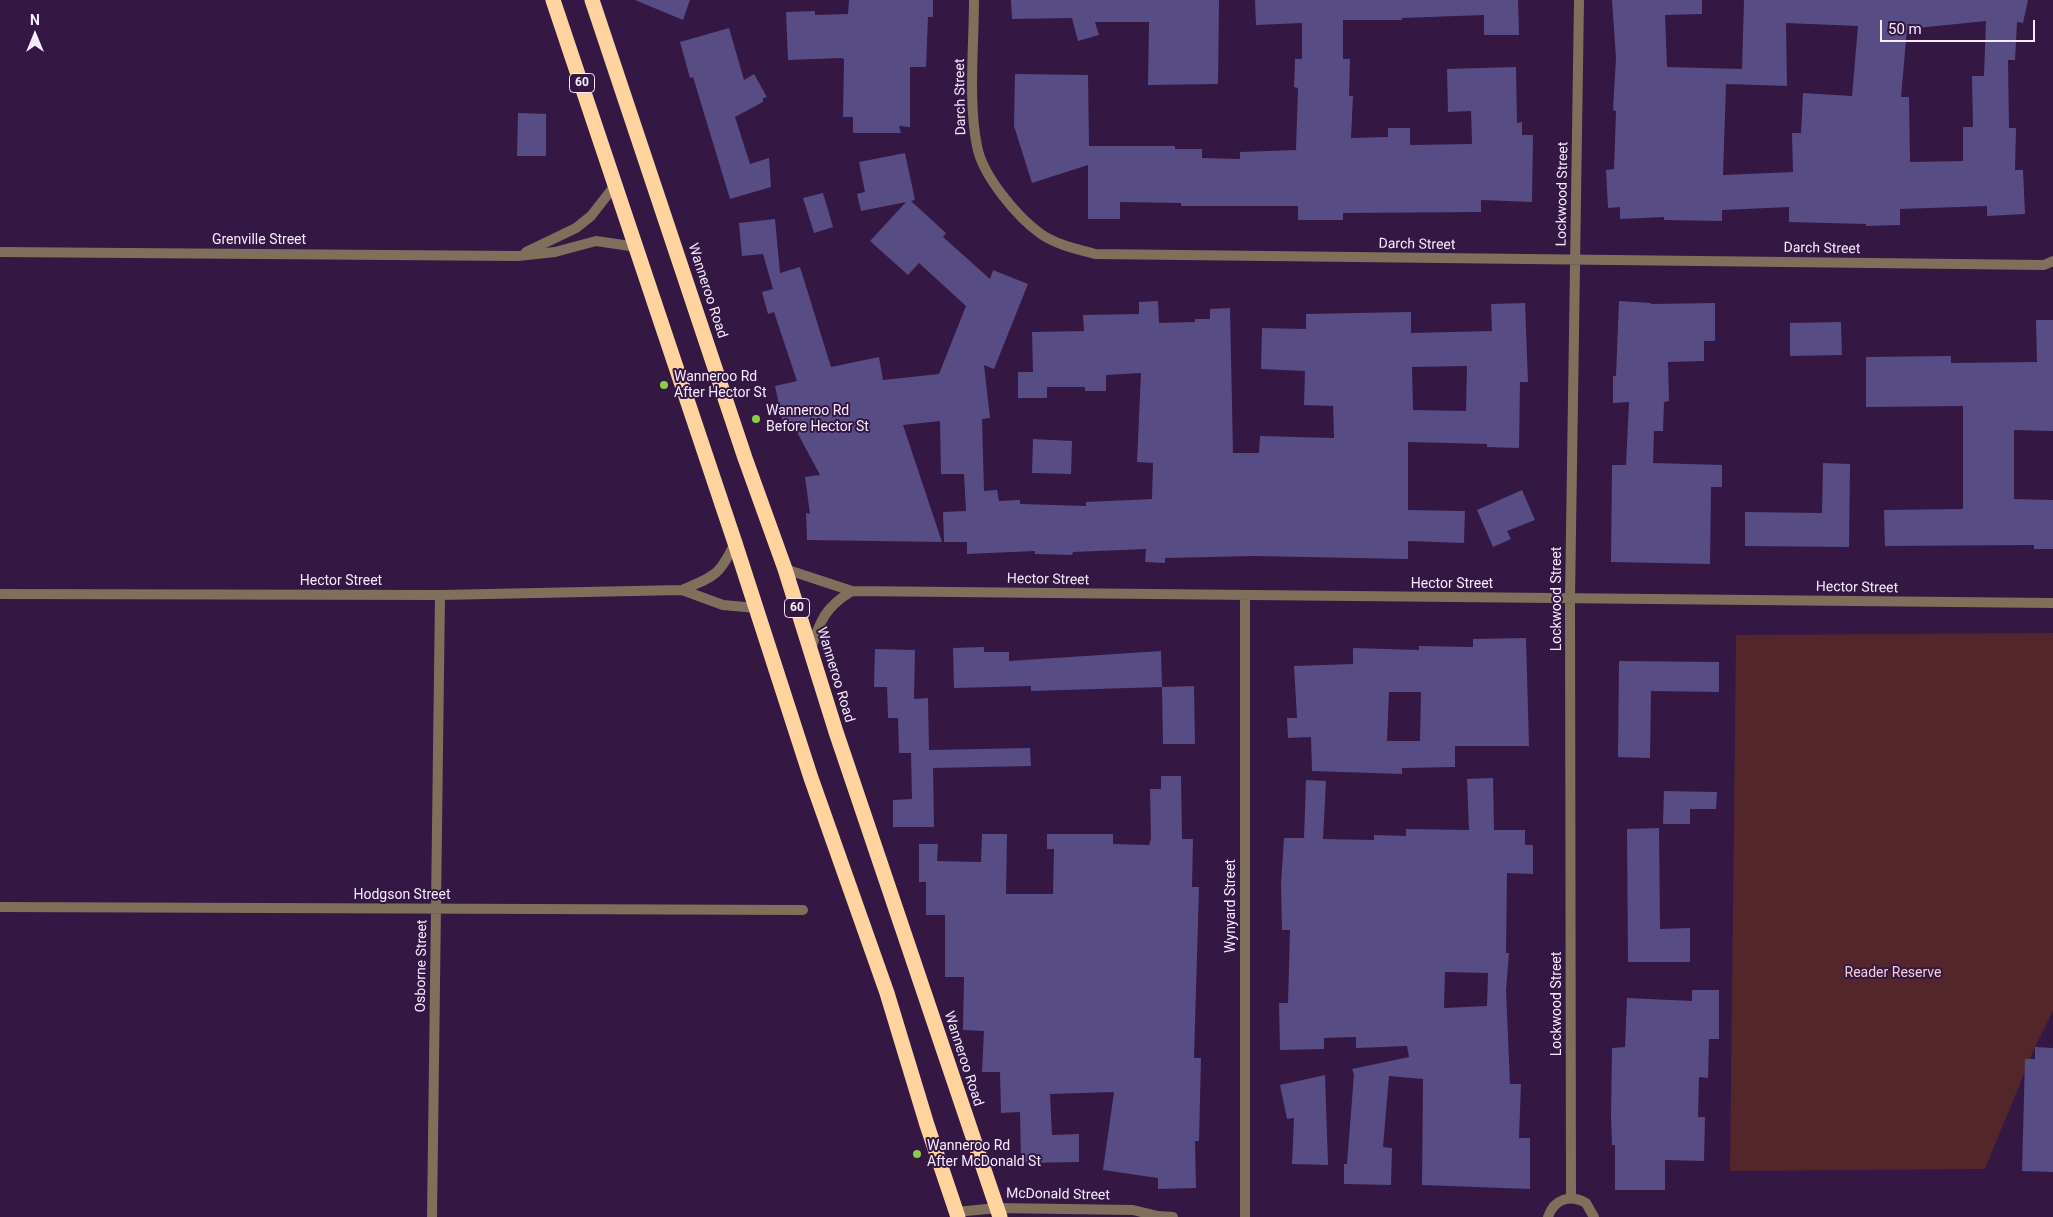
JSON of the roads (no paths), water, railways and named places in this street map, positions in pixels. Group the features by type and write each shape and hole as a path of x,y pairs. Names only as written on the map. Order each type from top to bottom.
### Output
{"highway":[{"name":"60","path":"553,0 637,247 811,778 887,993 927,1125 957,1214"},
{"name":"Wanneroo Road","path":"592,0 745,458 785,569 810,651 998,1212"}],"street":[{"name":"Darch Street","path":"974,0 974,117 977,147 987,171 1020,214 1042,235 1065,246 1095,254 2044,265 2053,261"},
{"name":"Lockwood Street","path":"1571,1198 1570,598 1579,0"},
{"name":"Grenville Street","path":"518,256 576,228 590,216 616,184"},
{"name":"Grenville Street","path":"0,252 518,256 555,252 596,241 637,247"},
{"name":"Hector Street","path":"682,590 714,577 726,561 735,543"},
{"name":"Hector Street","path":"785,569 852,591 2053,604"},
{"name":"Hector Street","path":"0,594 440,595 682,590 723,604 756,608"},
{"path":"810,651 823,616 837,600 852,591"},
{"name":"Osborne Street","path":"432,1217 440,595"},
{"name":"Wynyard Street","path":"1245,596 1245,1217"},
{"name":"Hodgson Street","path":"0,907 803,910"},
{"path":"1548,1217 1554,1205 1559,1201 1571,1198 1586,1203 1594,1217"},
{"name":"McDonald Street","path":"957,1214 1133,1210 1157,1217 1173,1217"}],"place":[{"name":"Wanneroo Rd After Hector St","path":"664,385"},
{"name":"Wanneroo Rd Before Hector St","path":"756,419"},
{"name":"Wanneroo Rd After McDonald St","path":"917,1154"}],"park label":[{"name":"Reader Reserve","path":"1893,973"}]}
